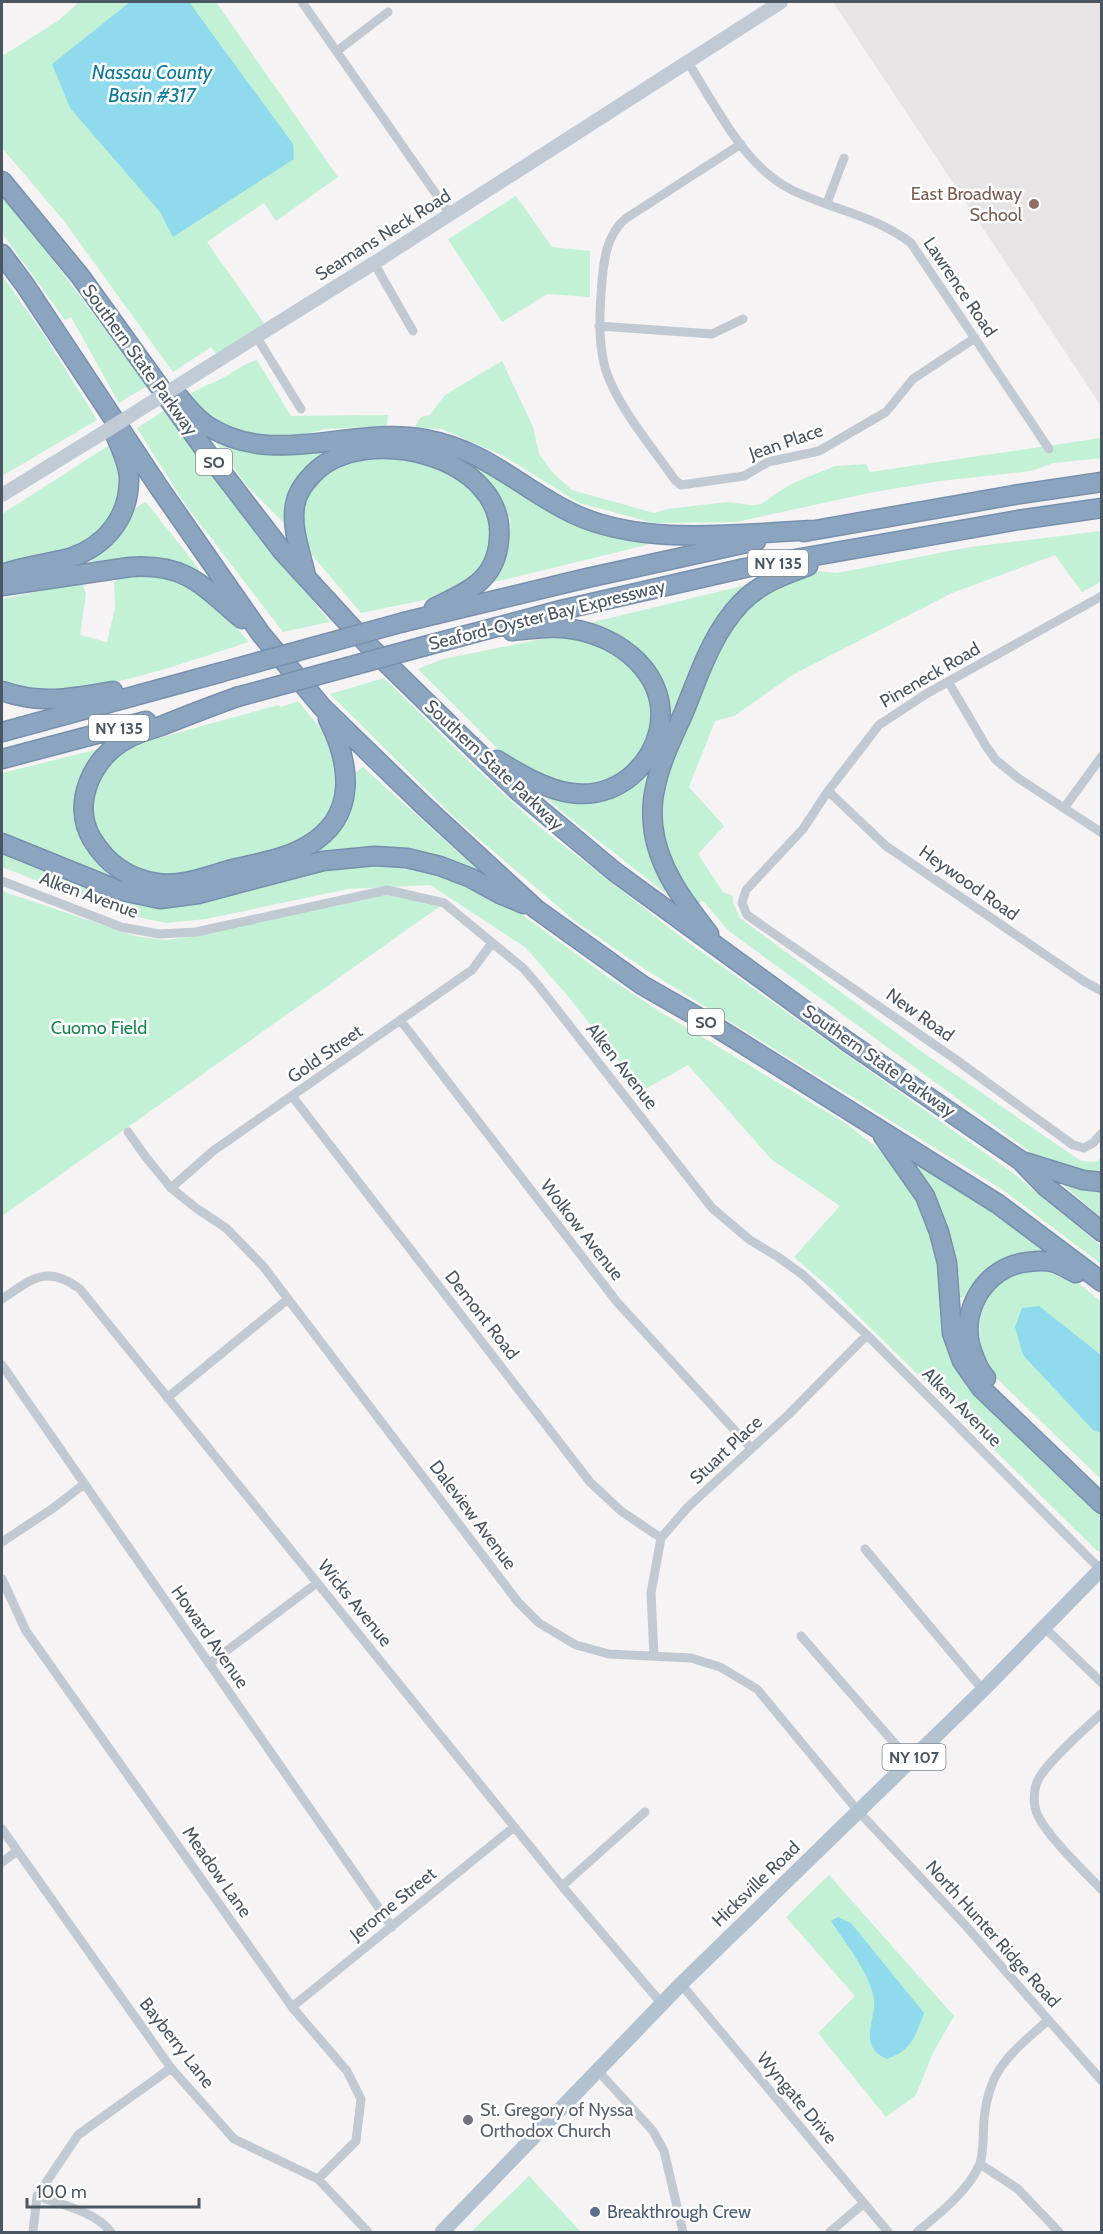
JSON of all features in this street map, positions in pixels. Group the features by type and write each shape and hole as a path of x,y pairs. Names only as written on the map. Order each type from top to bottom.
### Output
{"highway":[{"name":"Southern State Parkway","path":"2,181 80,276 233,487 306,578 369,646 518,791 615,872 723,952 875,1062 910,1083 1020,1160 1045,1186 1101,1232"},
{"name":"SO","path":"2,254 261,634 322,707 423,805 536,909 642,985 719,1029 998,1203 1101,1284"},
{"path":"128,341 206,425 234,440 257,445 284,446 391,435 423,439 453,445 477,455 503,469 559,506 602,524 632,530 686,534 816,530"},
{"path":"2,574 81,553 108,536 118,523 125,510 129,477 103,402"},
{"path":"306,578 294,529 294,505 303,485 318,468 344,455 374,449 397,449 429,455 452,465 477,483 495,508 500,530 498,551 490,569 472,588 404,622"},
{"name":"Seaford-Oyster Bay Expressway","path":"2,732 404,622 666,560 816,530 1101,482"},
{"name":"Seaford-Oyster Bay Expressway","path":"2,759 522,619 680,582 745,568 1101,508"},
{"path":"723,952 677,888 660,856 652,814 658,778 712,646 731,614 748,596 766,584 785,574 846,551"},
{"path":"2,586 130,567 164,568 181,572 196,580 261,634"},
{"path":"459,636 542,628 573,629 587,633 617,645 636,660 654,684 660,707 657,736 642,765 623,782 610,789 596,792 570,793 541,784 514,771 463,738"},
{"path":"2,691 39,700 66,700 222,672"},
{"path":"237,697 126,739 96,768 86,787 83,809 89,833 99,851 118,869 132,877 159,884 182,882 288,855 306,847 320,837 340,810 346,777 339,740 322,707"},
{"path":"2,843 118,890 160,899 198,894 323,861 375,856 406,858 440,866 536,909"},
{"path":"879,1130 925,1196 939,1232 947,1263 952,1333 962,1361 981,1388 1101,1503"},
{"path":"1020,1160 1083,1180 1101,1182"},
{"path":"1100,1487 980,1372 970,1346 968,1332 970,1312 978,1293 991,1277 1020,1263 1054,1262 1101,1284"}],"main road":[{"name":"Seamans Neck Road","path":"2,495 374,263 781,2"},
{"name":"Hicksville Road","path":"442,2232 681,1984 983,1690 1101,1569"}],"street":[{"path":"302,2 450,214"},
{"path":"337,51 388,12"},
{"name":"Lawrence Road","path":"687,61 741,144 773,179 791,189 895,230 911,243 1048,449"},
{"path":"741,144 649,202 617,226 607,245 604,261 599,326 712,334 743,319"},
{"path":"827,203 844,158"},
{"path":"374,263 413,331"},
{"name":"Jean Place","path":"599,326 603,361 616,395 675,480 681,485 744,476 768,462 819,451 886,412 913,380 975,338"},
{"path":"256,336 301,409"},
{"name":"Pineneck Road","path":"742,903 746,890 802,829 879,725 926,694 1101,596"},
{"path":"949,683 996,760 1018,778 1101,833"},
{"path":"1064,808 1101,756"},
{"name":"Heywood Road","path":"828,791 886,846 1101,991"},
{"name":"Alken Avenue","path":"2,881 121,927 159,934 196,932 387,890 444,903 523,968 712,1208 750,1240 803,1275 867,1335 1101,1569"},
{"name":"New Road","path":"742,903 747,915 955,1059 1073,1145 1084,1148 1094,1143 1101,1133"},
{"name":"Gold Street","path":"171,1188 213,1151 472,970 492,943"},
{"name":"Wolkow Avenue","path":"401,1021 617,1302 752,1448"},
{"name":"Demont Road","path":"292,1096 590,1482 621,1512 661,1538"},
{"name":"Daleview Avenue","path":"128,1132 171,1188 238,1239 263,1266 527,1612 551,1632 588,1650 615,1655 675,1656 707,1663 733,1674 757,1689 858,1811"},
{"name":"Wicks Avenue","path":"2,1299 30,1280 48,1276 66,1278 80,1289 562,1886 662,2004"},
{"path":"167,1398 288,1299"},
{"name":"Stuart Place","path":"654,1656 651,1611 654,1570 661,1538 688,1507 787,1416 867,1335"},
{"name":"Howard Avenue","path":"2,1365 392,1927"},
{"path":"2,1542 52,1509 84,1484"},
{"path":"865,1549 983,1690"},
{"name":"Meadow Lane","path":"2,1579 26,1631 292,2007 347,2071 361,2099 356,2141 318,2179"},
{"path":"209,1664 317,1583"},
{"path":"1044,1626 1101,1683"},
{"path":"801,1636 910,1761"},
{"path":"1101,1713 1042,1775 1035,1790 1035,1806 1038,1816 1101,1890"},
{"name":"North Hunter Ridge Road","path":"858,1811 966,1926 1101,2081"},
{"path":"562,1886 645,1812"},
{"name":"Jerome Street","path":"292,2007 514,1827"},
{"name":"Bayberry Lane","path":"2,1829 171,2068 234,2139 318,2179 368,2232"},
{"path":"2,1862 17,1851"},
{"name":"Wyngate Drive","path":"681,1984 888,2232"},
{"path":"917,2232 955,2199 980,2164 986,2099 993,2078 1012,2053 1048,2020"},
{"path":"33,2232 37,2196 78,2136 171,2068"},
{"path":"598,2072 653,2131 664,2151 683,2232"},
{"path":"980,2164 1018,2189 1059,2232"},
{"path":"37,2196 87,2213 111,2232"},
{"path":"830,2232 863,2204"}],"shaded area":[{"name":"East Broadway School","path":"833,2 1101,2 1101,406"}],"green space":[{"path":"79,2 216,2 338,177 276,221 264,203 207,242 266,326 218,356 211,347 173,372 64,221 2,148 2,56 58,21"},
{"path":"2,192 147,386 119,403 71,317 65,320 2,233"},
{"path":"516,196 552,247 590,251 590,297 547,294 502,322 448,239"},
{"path":"2,275 46,338 97,420 2,476"},
{"path":"257,360 291,416 388,415 387,426 326,429 279,440 222,428 194,403 189,395"},
{"path":"502,361 533,427 539,454 553,473 572,490 654,513 668,509 727,502 761,504 791,484 835,466 866,464 870,472 1101,438 1102,458 1054,463 1031,471 940,481 869,493 736,522 654,523 579,503 502,455 442,429 414,428 421,417 430,415 445,395"},
{"path":"165,410 248,521 330,622 283,632 185,504 137,428"},
{"path":"217,436 340,445 287,501 285,524 246,485 213,438"},
{"path":"111,444 125,477 120,508 103,535 72,549 40,554 2,566 2,514"},
{"path":"363,455 409,455 453,470 483,495 494,522 492,553 474,581 439,597 361,613 306,548 300,507 309,485 321,472"},
{"path":"457,456 650,542 647,545 482,585 492,578 506,556 511,521 495,490"},
{"path":"146,502 199,569 196,574 92,567 92,556 120,535 133,511"},
{"path":"1101,531 1101,582 1082,592 1055,555 952,593 794,674 734,716 715,721 689,787 724,826 698,854 723,892 733,896 733,902 740,918 925,1054 1081,1161 1095,1162 1101,1158 1101,1177 1058,1167 1033,1154 729,931 703,901 697,904 666,859 658,802 662,777 724,635 753,600 796,574 817,571 837,573 970,547"},
{"path":"128,574 179,576 208,594 249,642 125,680 90,687 57,691 27,690 2,683 2,599 75,584 83,585 86,594 80,635 107,642 115,608 114,582"},
{"path":"762,581 670,726 665,724 652,669 588,628 590,623"},
{"path":"557,636 595,642 631,661 653,695 653,738 631,770 597,789 567,787 534,776 504,755 418,669 443,659"},
{"path":"384,678 537,825 685,940 1013,1173 1101,1246 1101,1264 1003,1190 646,970 575,921 458,821 330,694"},
{"path":"298,701 329,739 342,772 337,804 318,833 297,846 182,877 148,876 120,862 99,837 92,809 97,781 112,758 131,740 152,740"},
{"path":"107,747 83,780 74,809 82,830 109,871 106,878 2,836 2,773"},
{"path":"363,767 480,872 478,877 452,864 323,856 317,847 349,809 355,773"},
{"path":"652,771 668,890 664,892 537,790 624,789"},
{"path":"2,852 140,905 170,907 336,866 390,861 457,876 505,902 609,978 662,1013 845,1123 880,1150 905,1176 927,1210 976,1389 1101,1513 1101,1552 1097,1551 831,1289 794,1257 840,1206 771,1159 688,1065 642,1091 567,995 525,947 430,885 348,889 206,919 166,923 120,913 2,867"},
{"name":"Cuomo Field","path":"2,891 135,936 165,940 196,936 387,894 439,907 2,1216"},
{"path":"922,1164 1051,1250 1049,1256 971,1295 962,1298 955,1296 917,1169"},
{"path":"1065,1180 1101,1187 1101,1217 1063,1185"},
{"path":"1028,1269 1069,1275 1101,1302 1101,1479 993,1375 983,1362 978,1350 982,1349 980,1321 989,1294 1004,1277"},
{"path":"829,1875 954,2016 933,2053 916,2095 886,2117 818,2033 855,1996 786,1917"},
{"path":"529,2176 581,2232 471,2232"}],"water":[{"name":"Nassau County Basin #317","path":"130,2 189,2 293,144 294,159 173,237 160,212 70,108 52,64"},
{"path":"1039,1306 1101,1355 1101,1433 1093,1430 1023,1355 1015,1327 1022,1308"},
{"path":"838,1917 851,1923 924,2013 912,2042 902,2051 887,2059 878,2054 870,2040 874,2008 872,1990 857,1959 831,1921"}],"place":[{"name":"East Broadway School","path":"1034,204"},
{"name":"St. Gregory of Nyssa Orthodox Church","path":"468,2120"},
{"name":"Breakthrough Crew","path":"595,2212"}]}
